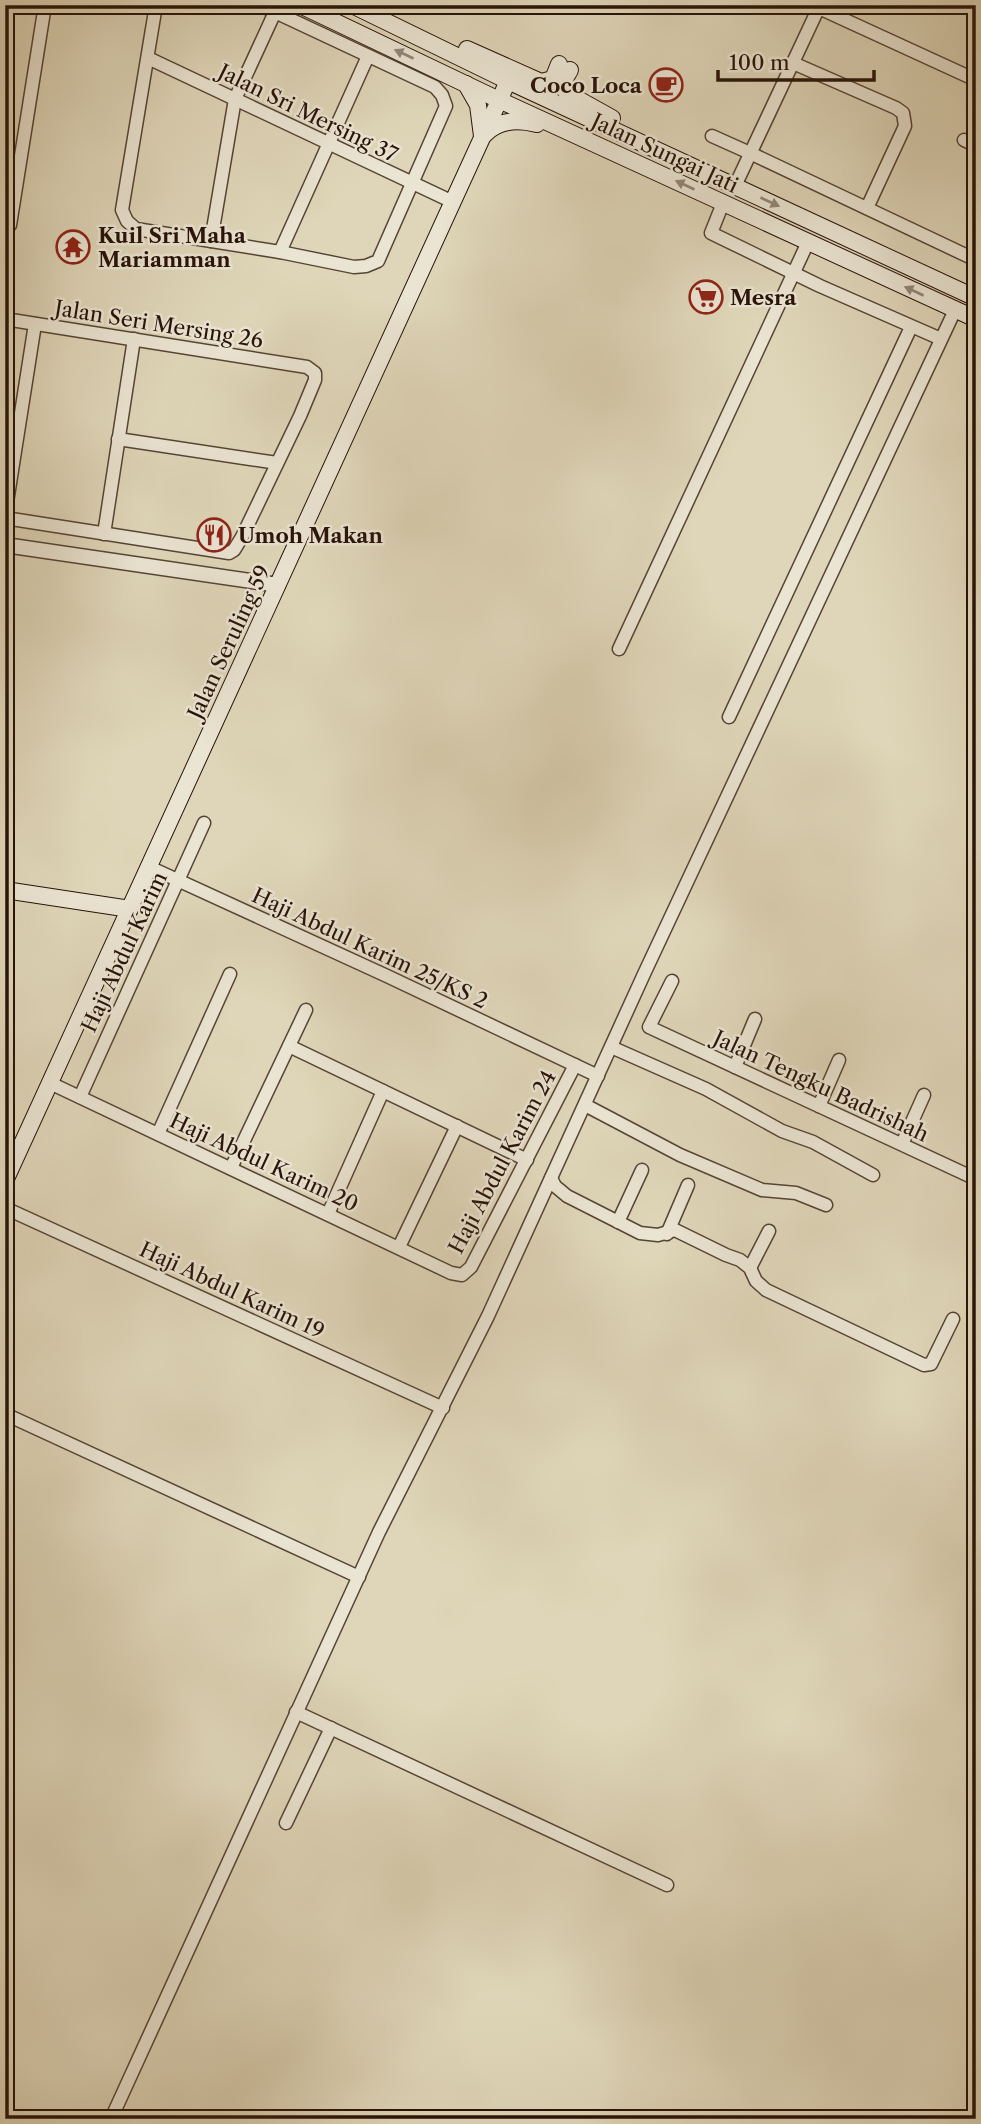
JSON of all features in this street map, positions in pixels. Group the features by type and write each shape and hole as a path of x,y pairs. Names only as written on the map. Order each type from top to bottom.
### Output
{"main road":[{"name":"Jalan Sungai Jati","path":"300,5 499,100 976,319"},
{"name":"Jalan Sungai Jati","path":"354,6 508,81 976,298"},
{"path":"444,49 466,48 541,82 552,79 564,67 563,83 567,93 618,121 630,137"},
{"name":"Jalan Seruling 59","path":"5,1181 508,81"},
{"path":"466,83 478,105 482,138"},
{"path":"482,138 491,128 521,120 573,134"},
{"path":"5,890 130,909"}],"street":[{"path":"6,230 10,226 45,5"},
{"path":"156,5 122,210 127,222 136,229 354,267 378,261 446,106 442,94 435,87 260,5"},
{"path":"735,186 820,7 976,80"},
{"path":"211,241 235,99 275,12"},
{"path":"279,252 368,55"},
{"name":"Jalan Sri Mersing 37","path":"148,58 453,202"},
{"path":"793,63 896,107 903,113 905,126 867,208"},
{"path":"712,136 976,260"},
{"path":"723,203 711,233 941,339"},
{"path":"619,649 808,242"},
{"path":"111,2119 379,1532 488,1316 955,310"},
{"name":"Jalan Seri Mersing 26","path":"5,319 307,367 315,373 315,380 277,463"},
{"path":"35,324 5,517 229,553 234,551 277,463 118,439"},
{"path":"729,717 911,327"},
{"path":"104,534 134,340"},
{"path":"5,416 20,418"},
{"path":"5,545 278,585"},
{"name":"Haji Abdul Karim","path":"80,1097 204,823"},
{"name":"Haji Abdul Karim 25/KS 2","path":"149,867 598,1076"},
{"path":"158,1134 230,974"},
{"name":"Jalan Tengku Badrishah","path":"672,981 649,1027 976,1179"},
{"path":"231,1168 306,1010"},
{"path":"735,1067 755,1019"},
{"path":"289,1046 527,1160"},
{"path":"611,1047 706,1090 782,1131 813,1142 873,1175"},
{"path":"819,1106 839,1060"},
{"name":"Haji Abdul Karim 24","path":"462,1275 471,1267 575,1065"},
{"name":"Haji Abdul Karim 20","path":"50,1083 451,1273 462,1275"},
{"path":"328,1214 383,1091"},
{"path":"902,1144 924,1095"},
{"path":"585,1105 680,1155 762,1190 796,1193 827,1205"},
{"path":"400,1247 457,1126"},
{"path":"618,1222 642,1170"},
{"path":"551,1178 555,1186 567,1196 640,1233 658,1236 675,1230 740,1260 750,1268 756,1281 766,1290 924,1365 931,1364 953,1319"},
{"path":"667,1234 688,1185"},
{"name":"Haji Abdul Karim 19","path":"5,1208 443,1408"},
{"path":"750,1268 769,1231"},
{"path":"5,1414 359,1577"},
{"path":"296,1712 667,1885"},
{"path":"286,1823 331,1728"}],"place":[{"name":"Coco Loca","path":"666,85"},
{"name":"Kuil Sri Maha Mariamman","path":"73,247"},
{"name":"Mesra","path":"706,297"},
{"name":"Umoh Makan","path":"214,535"}]}
